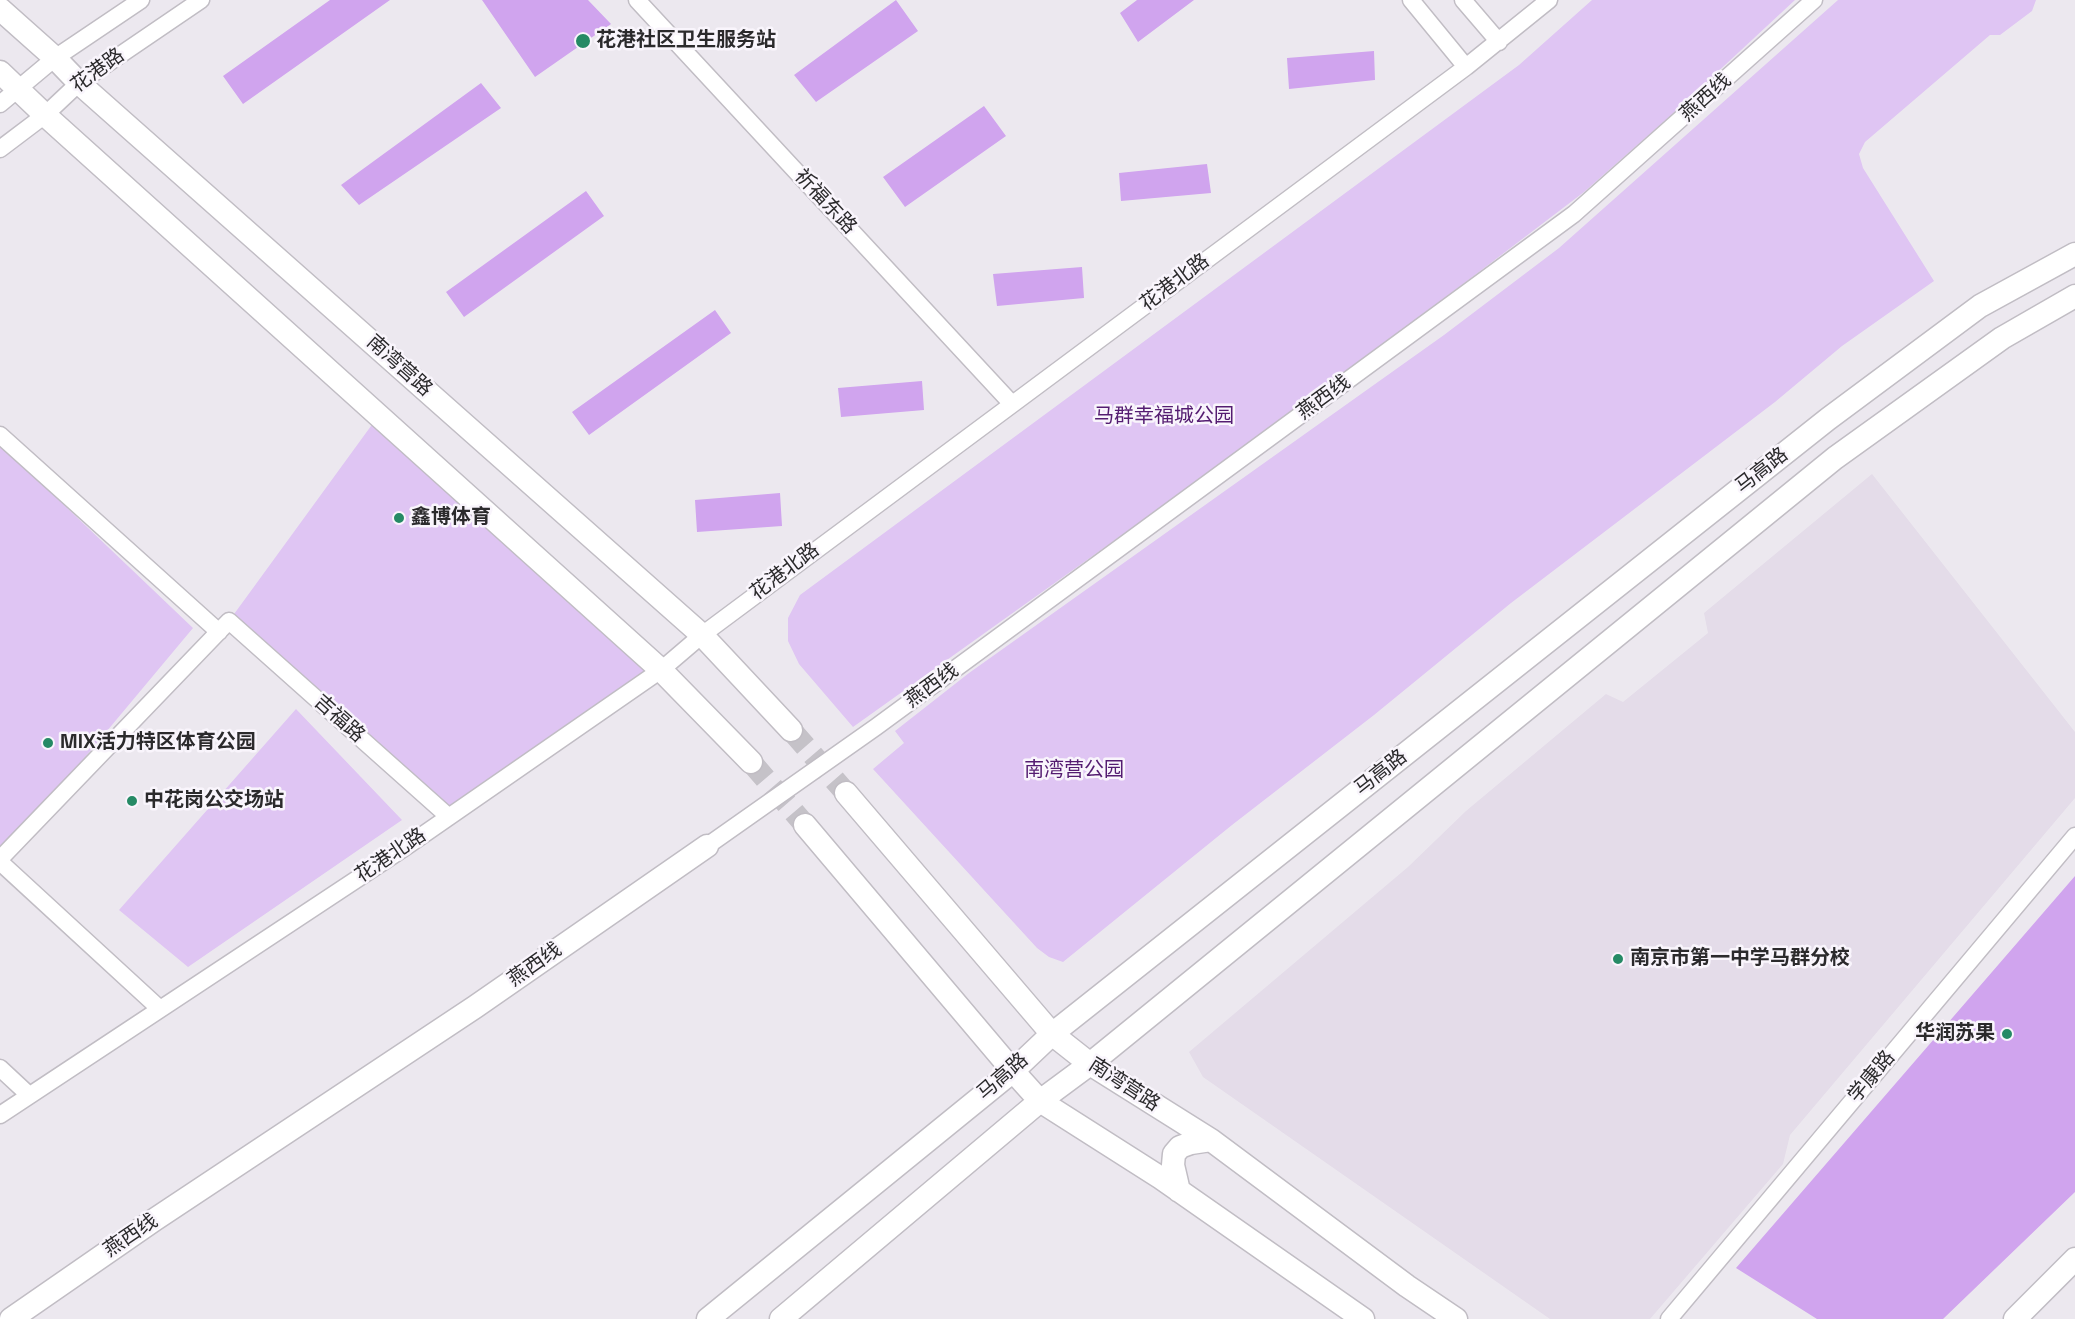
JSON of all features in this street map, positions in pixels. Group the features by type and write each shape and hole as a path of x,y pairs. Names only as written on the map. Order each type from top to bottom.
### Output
{"main road":[{"name":"南湾营路","path":"0,9 55,58 79,83 702,635 791,730"},
{"path":"0,72 661,670 751,762"},
{"name":"马高路","path":"708,1319 1013,1071 1052,1034 1828,419 1980,306 2075,254"},
{"name":"马高路","path":"781,1319 1040,1101 1090,1064 1835,458 2002,338 2075,296"},
{"name":"南湾营路","path":"846,793 1052,1034 1090,1064 1211,1140 1407,1286 1456,1319"},
{"path":"805,825 1040,1101 1179,1191 1363,1319"},
{"name":"燕西线","path":"11,1319 154,1220 475,1007 707,846"},
{"path":"1179,1191 1173,1165 1174,1154 1180,1147 1211,1140"},
{"path":"2015,1319 2075,1259"}],"street":[{"name":"花港路","path":"0,104 55,58 141,0"},
{"name":"花港路","path":"0,149 45,115 79,83 201,0"},
{"name":"祈福东路","path":"637,0 1012,404"},
{"path":"1411,0 1466,67"},
{"path":"1463,0 1499,42"},
{"name":"花港北路","path":"0,1114 449,817 661,670 702,635 1466,67 1549,0"},
{"name":"燕西线","path":"707,846 876,727 1574,214 1814,0"},
{"name":"吉福路","path":"0,435 449,817"},
{"path":"160,1009 0,861 224,627"},
{"name":"学康路","path":"1670,1319 2075,836"},
{"path":"0,1068 29,1095"}],"shaded area":[{"name":"南京市第一中学马群分校","path":"1872,474 2075,732 2075,798 1790,1135 1783,1164 1650,1319 1550,1319 1203,1077 1189,1052 1408,867 1466,811 1606,694 1623,702 1708,633 1704,613"}],"green space":[{"name":"马群幸福城公园","path":"1592,0 1795,0 1584,192 1199,480 853,727 799,664 788,641 788,618 800,595 1519,65"},
{"name":"南湾营公园","path":"1838,0 2036,0 2032,11 2000,35 1990,35 1865,142 1859,154 1863,168 1934,281 1842,346 1775,402 1511,603 1063,962 1049,957 1037,948 873,769 904,743 895,731 969,673 1444,335 1559,248"},
{"name":"鑫博体育","path":"379,415 661,670 449,817 229,621"},
{"name":"MIX活力特区体育公园","path":"0,444 193,628 0,859"},
{"path":"296,709 402,820 188,967 119,910"}],"building":[{"path":"330,0 390,0 243,104 223,76"},
{"path":"482,0 588,0 611,24 535,77"},
{"path":"896,0 918,31 816,102 794,75"},
{"path":"1137,0 1194,0 1138,42 1120,13"},
{"path":"1374,51 1375,80 1289,89 1287,58"},
{"path":"481,83 501,108 359,205 341,185"},
{"path":"984,106 1006,136 905,207 883,177"},
{"path":"1207,164 1211,193 1121,201 1119,173"},
{"path":"586,191 604,216 464,317 446,292"},
{"path":"1082,267 1084,298 997,306 993,274"},
{"path":"715,310 731,333 589,435 572,412"},
{"path":"922,381 924,410 841,417 838,388"},
{"path":"780,493 782,526 697,532 695,500"},
{"name":"华润苏果","path":"2075,876 2075,1192 1943,1319 1817,1319 1736,1268"}],"tunnel":[{"path":"791,730 846,793"},
{"path":"751,762 805,825"}],"place":[{"name":"花港社区卫生服务站","path":"583,41"},
{"name":"鑫博体育","path":"399,518"},
{"name":"MIX活力特区体育公园","path":"48,743"},
{"name":"中花岗公交场站","path":"132,801"},
{"name":"南京市第一中学马群分校","path":"1618,959"},
{"name":"华润苏果","path":"2007,1034"}]}
